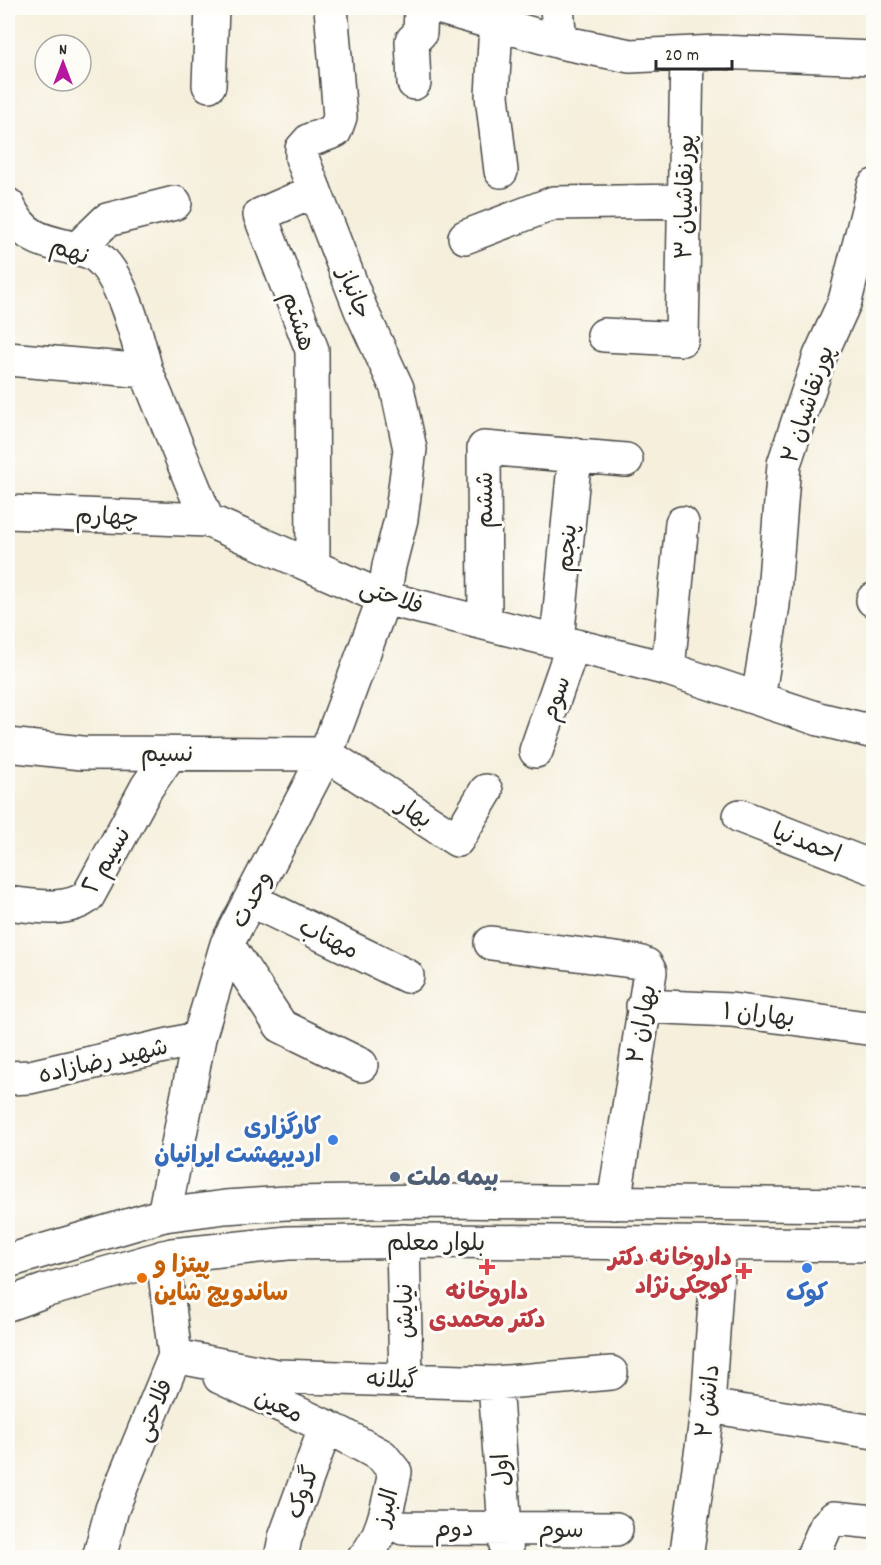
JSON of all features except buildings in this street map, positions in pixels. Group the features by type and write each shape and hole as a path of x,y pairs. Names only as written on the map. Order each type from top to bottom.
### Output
{"street":[{"path":"209,85 212,8"},
{"name":"جانباز","path":"331,8 340,117 335,131 310,140 302,149 315,191 362,309 397,388 410,449 401,519 384,597"},
{"path":"414,83 412,41 420,33 421,8"},
{"path":"441,8 560,42 630,56 717,52 873,58"},
{"path":"557,8 560,42"},
{"path":"496,24 492,96 501,171"},
{"name":"پورنقاشیان ۳","path":"604,335 682,339 687,54"},
{"name":"پورنقاشیان ۲","path":"758,699 772,605 784,464 820,356 845,301 873,186"},
{"name":"هشتم","path":"313,565 312,350 260,215 315,191"},
{"path":"465,237 554,203 684,201"},
{"path":"78,249 108,220 175,203"},
{"name":"نهم","path":"8,205 25,231 42,241 95,255 112,275 135,330 146,371"},
{"path":"8,359 146,371 207,520"},
{"name":"ششم","path":"485,623 484,448 626,460"},
{"name":"پنجم","path":"565,643 575,455"},
{"name":"چهارم","path":"8,512 207,520"},
{"name":"فلاحتی","path":"207,520 239,537 313,565 384,597 668,669 819,719 873,732"},
{"path":"668,669 682,523"},
{"name":"وحدت","path":"164,1215 198,1038 227,944 326,754 384,597"},
{"name":"سوم","path":"536,751 565,643"},
{"name":"نسیم","path":"8,745 82,753 326,754"},
{"name":"نسیم ٢","path":"8,903 66,906 80,903 88,896 147,786 170,754"},
{"name":"بهار","path":"326,754 457,840 486,791"},
{"name":"احمدنیا","path":"740,816 873,868"},
{"name":"مهتاب","path":"251,900 408,975"},
{"name":"بهاران ۲","path":"491,943 646,965 650,972 614,1203"},
{"path":"227,944 281,1026 361,1065"},
{"name":"بهاران ۱","path":"643,1006 731,1011 873,1029"},
{"name":"شهید رضازاده","path":"8,1078 30,1077 198,1038"},
{"name":"بلوار معلم","path":"8,1261 164,1215 225,1207 286,1203 873,1205"},
{"name":"فلاحتی","path":"99,1557 112,1509 175,1356 163,1257 164,1215"},
{"name":"بلوار معلم","path":"8,1304 44,1291 163,1257 288,1243 403,1241 873,1245"},
{"name":"نیایش","path":"403,1241 406,1380"},
{"name":"دانش ۲","path":"686,1557 708,1406 719,1244"},
{"name":"گیلانه","path":"175,1356 277,1376 495,1383 611,1373"},
{"name":"معین","path":"175,1356 326,1426 382,1456"},
{"name":"اول","path":"495,1383 506,1543"},
{"path":"708,1406 873,1432"},
{"name":"گدوک","path":"281,1557 285,1538 326,1426"},
{"name":"البرز","path":"364,1557 372,1549 382,1525 395,1472 382,1456"},
{"path":"813,1557 826,1526 834,1518 873,1522"},
{"name":"دوم","path":"403,1528 506,1543"},
{"name":"سوم","path":"506,1543 616,1529"}],"place":[{"name":"کارگزاری اردیبهشت ایرانیان","path":"333,1140"},
{"name":"بیمه ملت","path":"395,1177"},
{"name":"داروخانه دکتر محمدی","path":"487,1267"},
{"name":"کوک","path":"807,1268"},
{"name":"داروخانه دکتر کوچکی‌نژاد","path":"744,1271"},
{"name":"پیتزا و ساندویچ شاین","path":"142,1278"}]}
